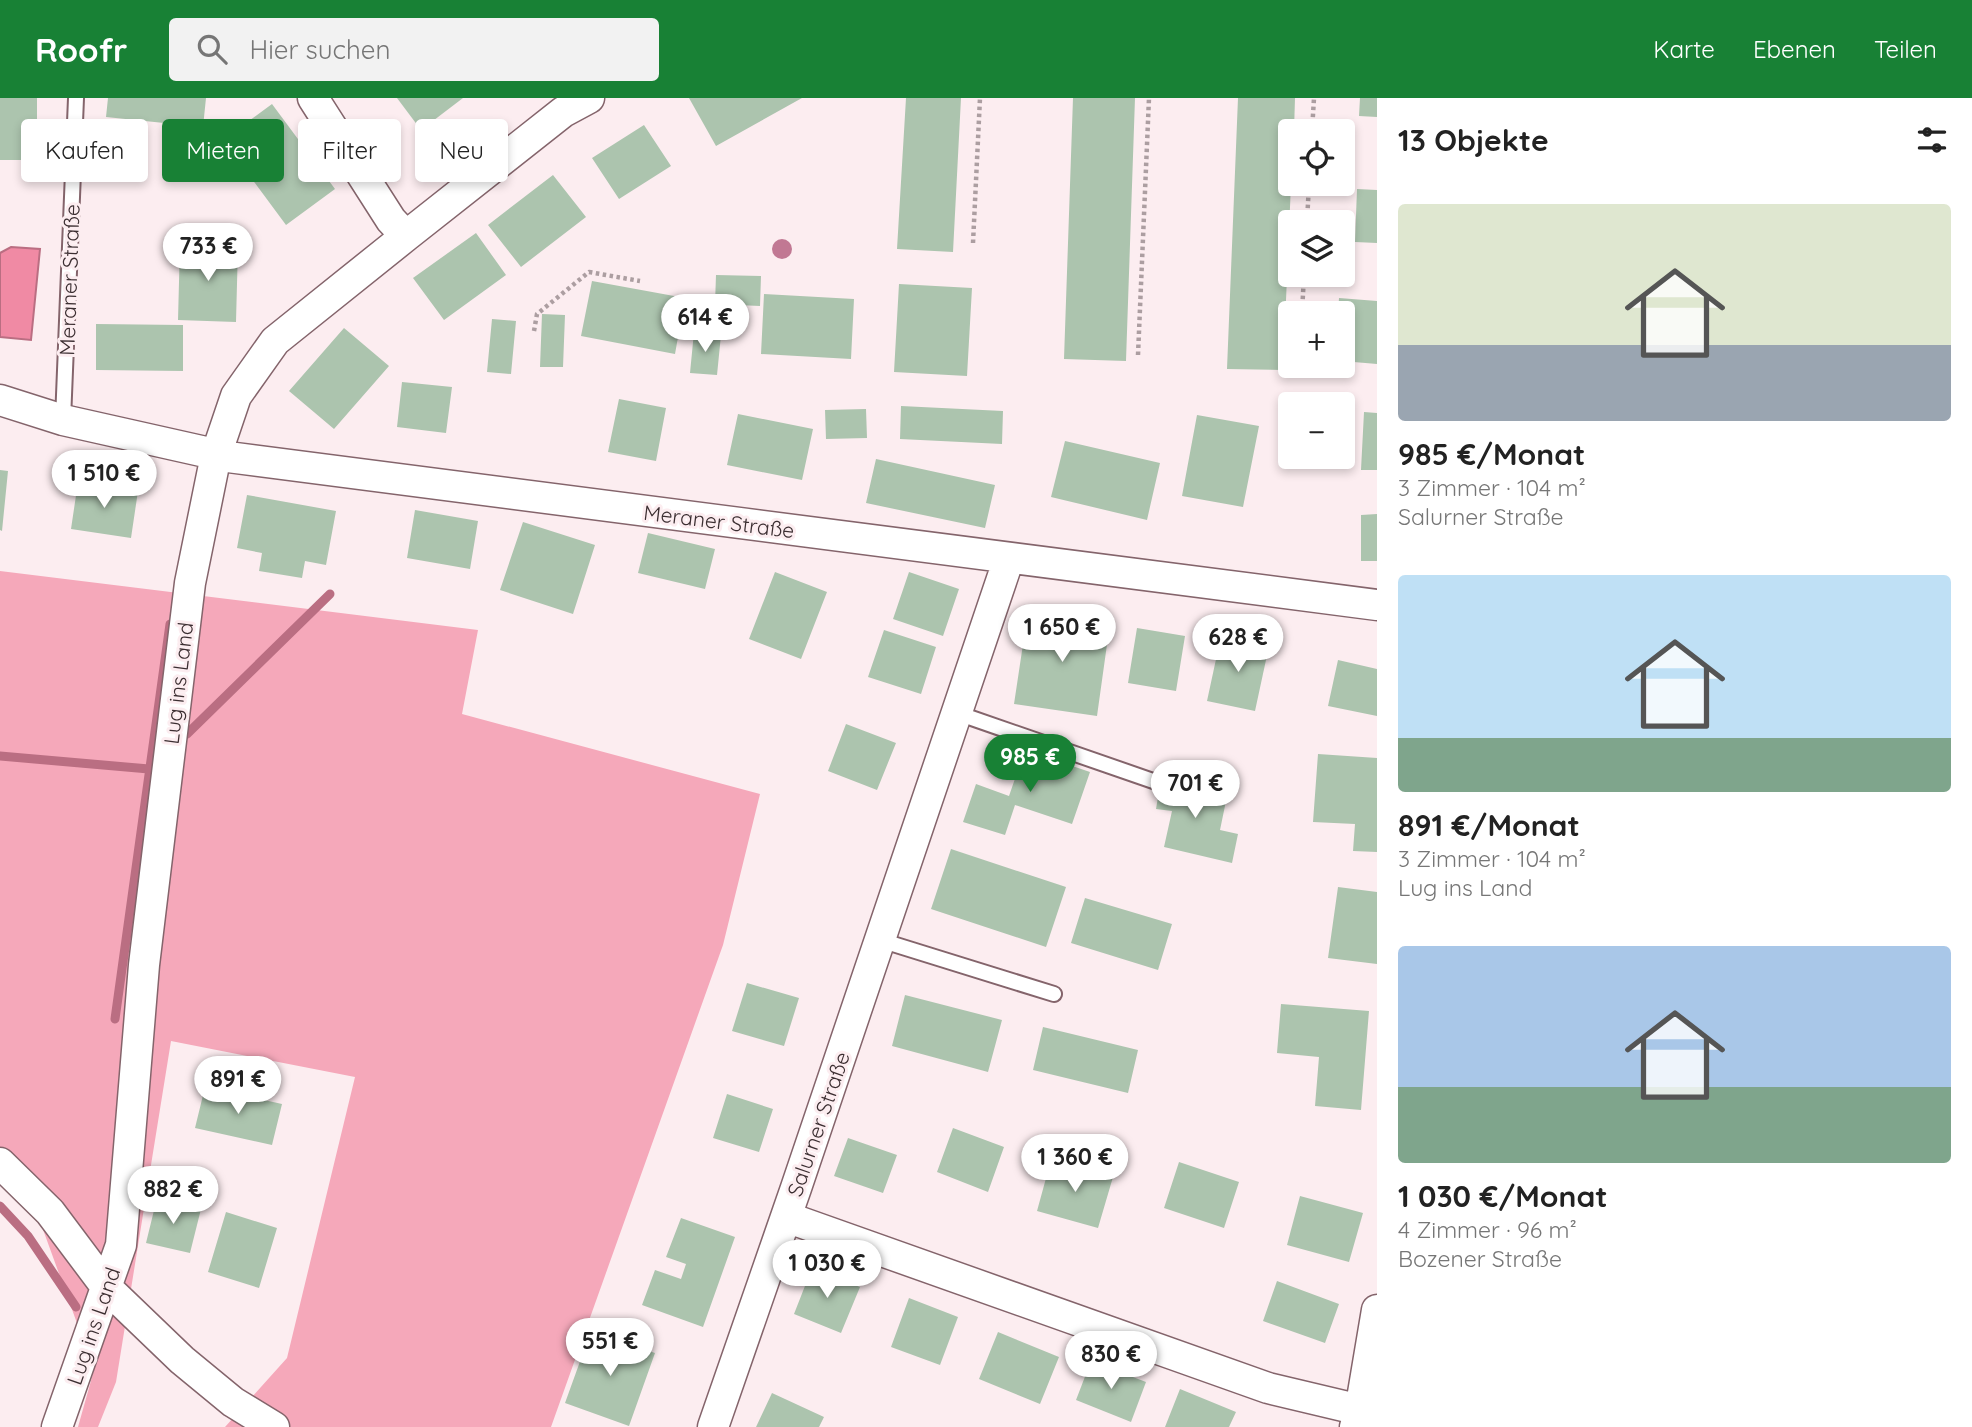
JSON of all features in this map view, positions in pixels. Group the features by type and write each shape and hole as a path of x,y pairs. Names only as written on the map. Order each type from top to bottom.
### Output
{"street":[{"path":"313,98 391,220 406,236"},
{"name":"Lug ins Land","path":"57,1427 121,1244 144,965 190,583 216,455 236,396 275,341 564,112 590,98"},
{"name":"Meraner Straße","path":"0,400 63,421 216,455 1377,605"},
{"name":"Salurner Straße","path":"713,1427 1009,558"},
{"path":"0,1163 50,1212 107,1288 182,1360 233,1402 274,1427"},
{"path":"786,1217 1268,1388 1364,1417 1377,1310"}],"lane":[{"name":"Meraner Straße","path":"63,421 76,98"},
{"path":"957,713 1156,782"},
{"path":"880,940 1054,994"}],"path":[{"path":"973,243 980,98"},
{"path":"1138,355 1149,98"},
{"path":"1313,119 1314,98"},
{"path":"534,331 537,314 589,272 640,281"}],"shaded area":[{"path":"11,247 40,249 31,340 0,337 0,253"},
{"path":"0,571 478,630 462,714 760,794 723,945 551,1427 225,1427 287,1358 355,1077 171,1041 116,1382 98,1427 78,1427 94,1370 41,1224 0,1183"}],"building":[{"path":"0,98 37,98 37,119 21,119 21,160 0,160"},
{"path":"108,98 206,98 204,119 162,119 162,123 148,121 148,119 106,117"},
{"path":"397,98 463,98 435,119 415,119 415,122"},
{"path":"689,98 802,98 716,146"},
{"path":"906,98 961,98 953,252 897,249"},
{"path":"1073,98 1135,98 1126,361 1064,359"},
{"path":"1238,98 1295,98 1294,119 1278,119 1278,196 1290,196 1290,210 1278,210 1278,287 1287,287 1286,301 1278,301 1278,370 1227,369"},
{"path":"1360,98 1377,98 1377,117 1359,116"},
{"path":"272,104 283,119 252,119"},
{"path":"284,120 298,139 298,182 330,182 335,189 286,225 254,182 284,182"},
{"path":"644,125 671,166 619,199 592,158"},
{"path":"553,175 586,217 521,267 488,225"},
{"path":"1357,189 1377,190 1377,243 1355,242"},
{"path":"476,233 506,275 444,320 413,278"},
{"path":"180,244 238,246 236,322 178,320"},
{"path":"716,275 761,276 760,306 715,304"},
{"path":"592,281 685,298 675,354 581,336"},
{"path":"899,284 972,288 967,376 894,372"},
{"path":"764,294 854,299 851,359 761,354"},
{"path":"1339,298 1377,301 1377,364 1355,362 1355,301 1339,301"},
{"path":"542,314 565,315 563,367 540,367"},
{"path":"492,319 516,321 511,374 487,372"},
{"path":"96,324 183,325 183,371 96,370"},
{"path":"344,328 389,366 334,429 289,391"},
{"path":"694,332 721,335 717,375 690,373"},
{"path":"402,382 452,387 446,433 397,427"},
{"path":"619,399 666,408 656,461 608,452"},
{"path":"901,406 1003,411 1002,444 900,439"},
{"path":"866,409 867,438 826,439 825,410"},
{"path":"1364,412 1377,413 1377,470 1361,470"},
{"path":"738,414 813,429 802,480 727,465"},
{"path":"1197,415 1259,426 1243,507 1182,496"},
{"path":"1065,441 1160,463 1147,520 1051,497"},
{"path":"876,459 995,485 985,528 866,503"},
{"path":"0,470 8,471 2,531 0,530"},
{"path":"78,482 138,491 131,538 71,529"},
{"path":"247,495 336,511 326,565 305,561 302,578 259,571 262,553 237,548"},
{"path":"415,510 478,521 470,569 407,558"},
{"path":"1377,514 1377,561 1361,561 1361,515"},
{"path":"523,522 595,545 573,614 500,590"},
{"path":"648,533 715,549 705,589 638,573"},
{"path":"775,572 827,592 801,659 749,639"},
{"path":"909,572 959,589 943,636 893,619"},
{"path":"1028,611 1110,623 1097,716 1014,704"},
{"path":"1137,628 1185,636 1176,691 1128,683"},
{"path":"884,630 936,647 921,694 868,677"},
{"path":"1221,636 1269,646 1255,711 1207,701"},
{"path":"1338,660 1377,669 1377,716 1328,706"},
{"path":"846,724 896,743 877,790 828,771"},
{"path":"1025,750 1090,772 1072,824 1015,805 1005,835 963,822 976,784 1009,796"},
{"path":"1318,754 1377,758 1377,852 1353,851 1355,824 1313,822"},
{"path":"1162,773 1194,778 1191,793 1226,801 1220,830 1238,834 1232,863 1164,847 1172,811 1156,809"},
{"path":"951,849 1066,887 1046,947 931,909"},
{"path":"1338,887 1377,892 1377,964 1328,958"},
{"path":"1085,898 1172,924 1158,970 1071,943"},
{"path":"747,983 799,998 784,1046 732,1031"},
{"path":"905,995 1002,1020 988,1072 892,1046"},
{"path":"1281,1004 1369,1011 1361,1110 1315,1106 1319,1057 1277,1053"},
{"path":"1043,1027 1138,1050 1128,1093 1033,1070"},
{"path":"205,1087 282,1104 272,1145 195,1128"},
{"path":"727,1094 773,1109 759,1152 713,1138"},
{"path":"953,1128 1004,1147 988,1192 937,1172"},
{"path":"848,1138 897,1155 883,1193 834,1176"},
{"path":"1051,1160 1113,1177 1098,1228 1037,1211"},
{"path":"1179,1162 1239,1182 1224,1228 1164,1208"},
{"path":"1300,1196 1363,1213 1349,1262 1287,1245"},
{"path":"157,1198 201,1209 190,1253 146,1243"},
{"path":"226,1212 277,1228 259,1288 208,1272"},
{"path":"681,1218 735,1237 703,1327 642,1305 655,1270 681,1279 686,1264 666,1257"},
{"path":"812,1268 860,1287 841,1333 794,1314"},
{"path":"1277,1281 1339,1304 1325,1343 1263,1321"},
{"path":"909,1298 958,1317 940,1365 891,1347"},
{"path":"591,1331 655,1353 629,1426 565,1403"},
{"path":"998,1332 1059,1357 1040,1404 979,1379"},
{"path":"1091,1361 1146,1382 1131,1422 1076,1400"},
{"path":"1180,1389 1236,1412 1229,1427 1165,1427"},
{"path":"772,1393 824,1417 819,1427 756,1427"}],"waterway":[{"path":"187,734 330,594"},
{"path":"115,1019 170,624"},
{"path":"0,756 149,769"},
{"path":"0,1206 28,1236 76,1307"}]}
